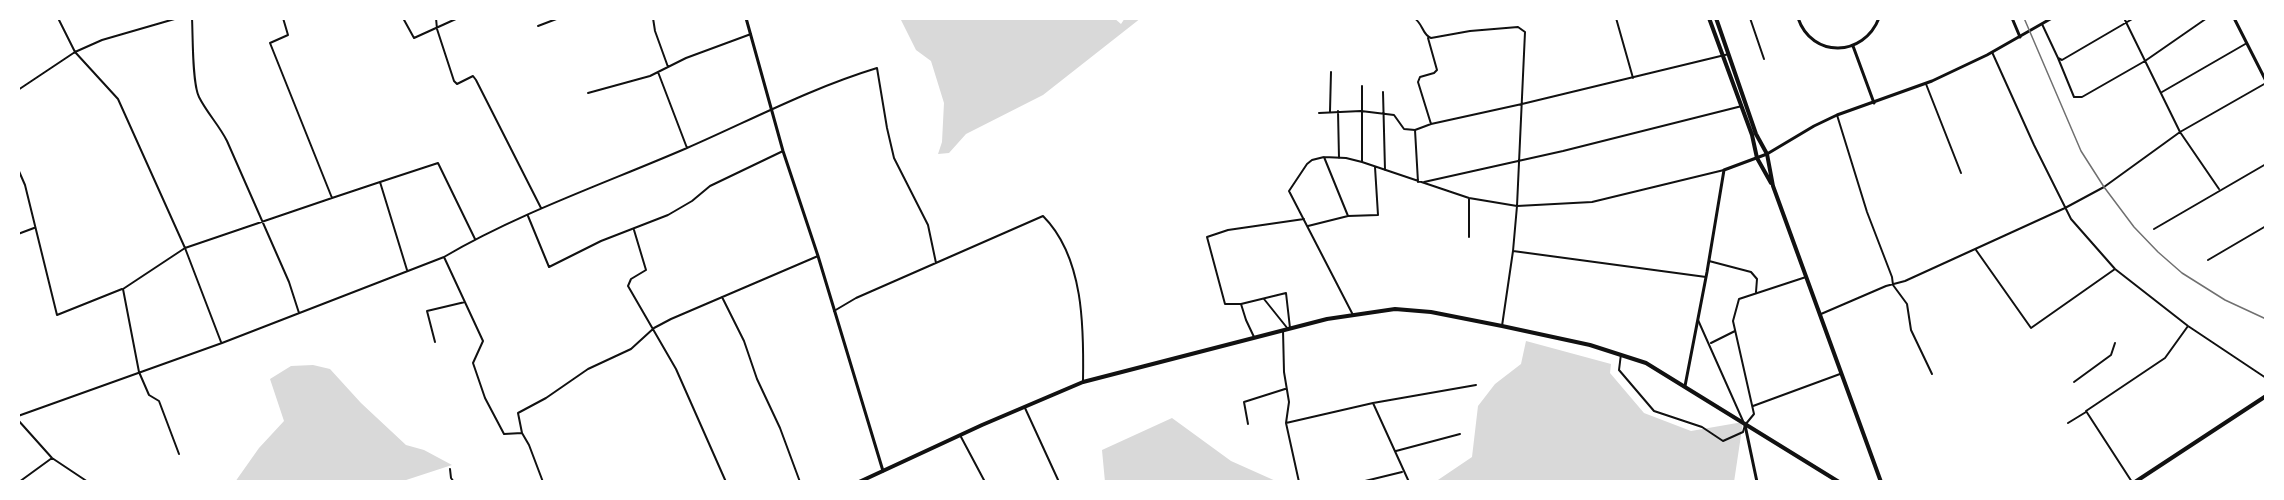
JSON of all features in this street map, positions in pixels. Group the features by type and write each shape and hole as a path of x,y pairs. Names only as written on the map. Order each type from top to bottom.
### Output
{"highway":[{"path":"1709,18 1752,135 1757,158 1773,186"},
{"path":"1716,18 1756,134 1767,154 1773,186 1881,482"},
{"path":"1734,84 1739,82"},
{"path":"859,482 1083,382 1287,329 1395,309 1414,309 1502,326 1621,354 1646,363 1839,482"},
{"path":"2134,482 2266,396"}],"street":[{"path":"58,18 75,52 118,99 185,248 222,343"},
{"path":"18,90 75,52 102,40 177,18"},
{"path":"192,18 193,60 198,96 219,125 227,141 289,282 298,313"},
{"path":"283,18 288,35 270,43 332,198"},
{"path":"403,18 414,38 458,18"},
{"path":"436,18 437,29 454,81 457,84 470,76 476,80 542,209"},
{"path":"538,26 559,18"},
{"path":"653,18 655,31 668,67"},
{"path":"748,18 771,111 818,256 883,471"},
{"path":"1414,18 1421,23 1428,38 1437,70 1420,77 1418,82 1431,124"},
{"path":"1616,18 1633,78"},
{"path":"1750,18 1764,59"},
{"path":"1798,18 1805,32 1814,41 1826,47 1840,49 1853,46 1866,39 1879,18"},
{"path":"2012,18 2020,37"},
{"path":"1353,315 1289,188 1312,160 1324,157 1362,162 1469,198 1517,206 1592,202 1724,170 1767,154 1837,115 1926,83 1992,52 2052,18"},
{"path":"2124,18 2180,132 2219,189"},
{"path":"2058,58 2067,58 2134,18"},
{"path":"2042,24 2074,97 2077,97 2095,91 2145,61 2207,18"},
{"path":"1821,314 1855,298 1905,281 2065,208 2104,187 2180,132 2266,82 2235,18"},
{"path":"1428,38 1470,31 1520,28 1525,35 1517,206 1502,326"},
{"path":"588,93 658,72 751,34"},
{"path":"2162,93 2247,43"},
{"path":"1853,46 1874,103"},
{"path":"1992,52 2034,145 2071,219 2115,268 2188,326 2266,378"},
{"path":"1319,113 1361,111 1384,114 1397,118 1404,129 1415,130 1431,124 1729,54"},
{"path":"88,482 52,458 18,418 222,343 444,257 475,239 542,209 845,78 876,68 894,158 928,225 936,263"},
{"path":"658,72 687,148"},
{"path":"1330,111 1331,72"},
{"path":"1926,83 1961,173"},
{"path":"1362,86 1362,162"},
{"path":"1383,92 1386,171"},
{"path":"1420,182 1747,106"},
{"path":"1338,111 1339,158"},
{"path":"1837,115 1867,212 1893,285 1907,304 1911,330 1932,374"},
{"path":"1415,130 1420,182"},
{"path":"528,216 549,267 668,215 692,201 710,186 783,151"},
{"path":"1324,157 1348,216"},
{"path":"18,169 25,185 57,315 123,289 185,248 438,163 475,239"},
{"path":"2154,229 2219,189 2266,164"},
{"path":"1308,226 1348,216 1378,215 1375,167"},
{"path":"1685,386 1724,170"},
{"path":"380,182 407,270"},
{"path":"1469,198 1469,237"},
{"path":"834,311 856,298 1043,216 1056,231 1076,281 1082,311 1083,382"},
{"path":"1299,482 1286,423 1289,402 1286,389 1286,293 1241,304 1225,304 1207,236 1228,230 1305,219"},
{"path":"2208,260 2266,226"},
{"path":"18,234 34,228"},
{"path":"634,230 646,270 631,279 628,286 676,369 726,482"},
{"path":"1976,249 2031,328 2115,268"},
{"path":"1513,251 1706,278"},
{"path":"543,482 522,433 518,413 546,398 588,369 631,349 654,328 818,256"},
{"path":"444,257 483,342 473,363 485,398 504,435 522,433"},
{"path":"1709,261 1751,272 1757,279 1756,293"},
{"path":"1621,354 1619,370 1654,411 1702,427 1723,441 1743,432 1744,424 1754,414 1733,321 1739,299 1806,277"},
{"path":"123,289 139,372 149,395 159,401 179,454"},
{"path":"722,297 744,342 800,482"},
{"path":"1263,298 1287,329"},
{"path":"435,342 427,311 465,303"},
{"path":"1241,304 1254,337"},
{"path":"1698,320 1744,424 1757,482"},
{"path":"2068,423 2165,358 2188,326"},
{"path":"1710,344 1736,331"},
{"path":"2074,382 2111,355 2115,343"},
{"path":"1753,406 1842,373"},
{"path":"1286,423 1373,403 1476,384"},
{"path":"1248,424 1244,402 1286,389"},
{"path":"1373,403 1409,482"},
{"path":"1025,408 1059,482"},
{"path":"2086,411 2134,482"},
{"path":"1396,451 1460,434"},
{"path":"960,435 985,482"},
{"path":"19,482 52,458"},
{"path":"450,469 454,482"},
{"path":"1361,482 1403,472"}],"shaded area":[{"path":"900,18 1114,18 1121,24 1125,18 1141,18 1043,95 966,134 949,153 938,154 942,142 944,103 931,61 916,50"},
{"path":"1526,341 1611,364 1610,373 1644,413 1691,431 1743,422 1734,482 1435,482 1472,457 1478,406 1495,384 1521,364"},
{"path":"313,365 330,369 361,403 406,445 424,450 452,465 400,482 235,482 259,448 284,421 270,379 291,366"},
{"path":"1172,418 1231,461 1278,482 1105,482 1102,450"}],"railway":[{"path":"2024,18 2081,151 2134,227 2182,273 2225,300 2266,319"}]}
